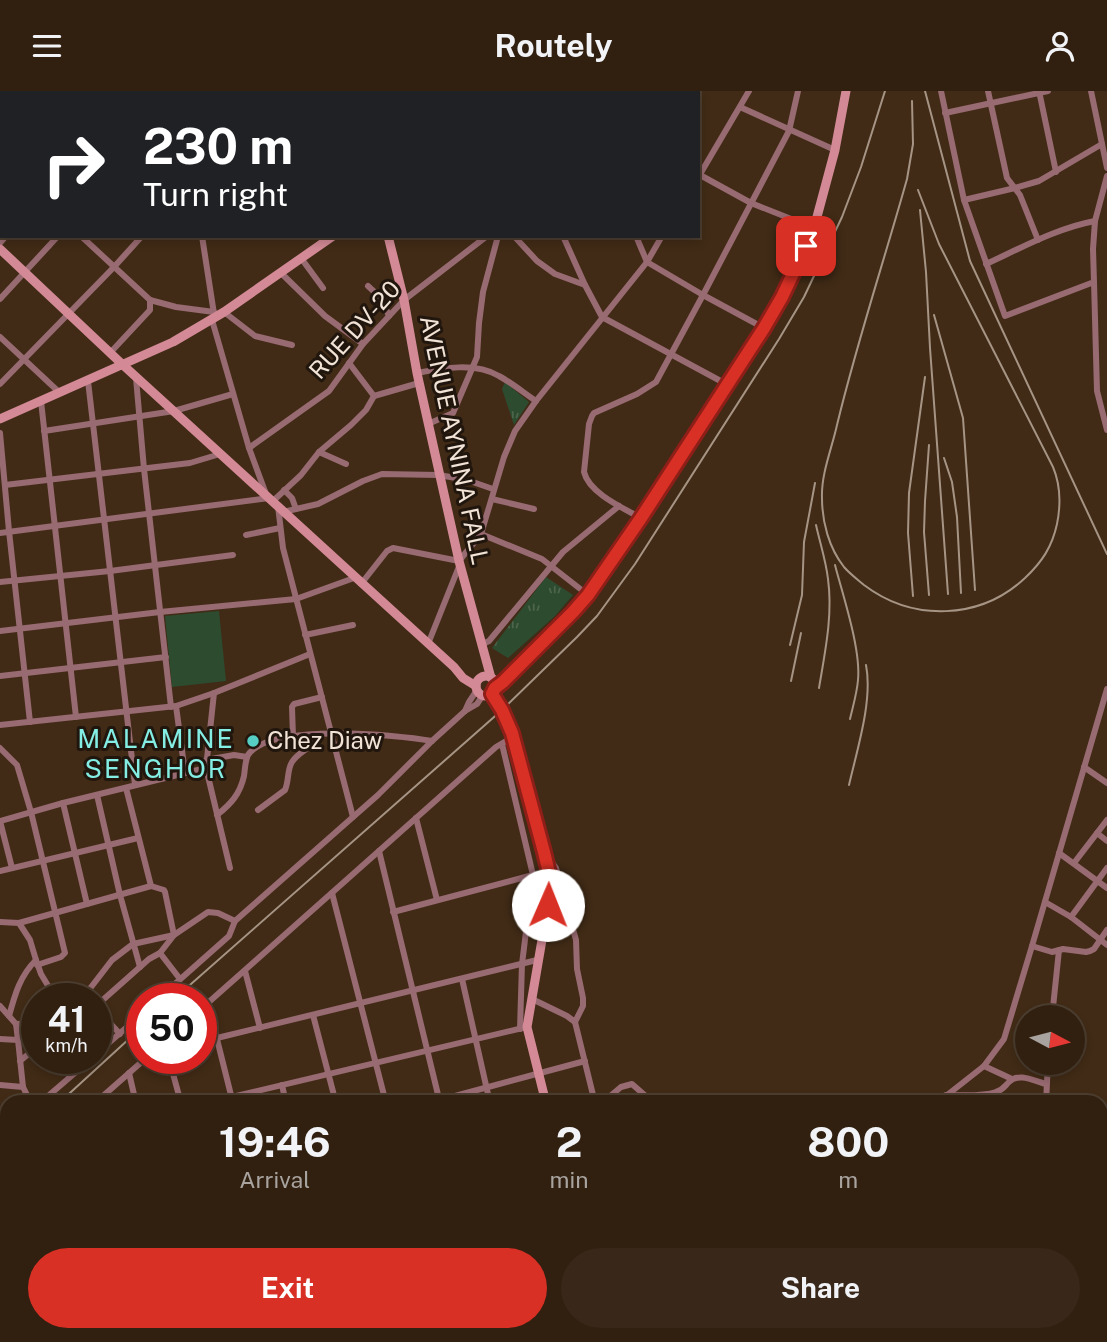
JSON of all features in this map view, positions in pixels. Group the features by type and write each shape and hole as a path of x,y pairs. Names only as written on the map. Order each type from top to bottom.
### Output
{"street":[{"path":"700,173 749,91"},
{"path":"641,518 595,489 586,479 584,472 589,424 594,413 637,394 656,382 789,131 798,91"},
{"path":"176,983 229,936 235,921 378,795 465,711 468,702 485,685 511,673 588,595 641,518 782,297 814,228 835,150 846,91"},
{"path":"941,91 964,200 1005,316 1094,282"},
{"path":"988,91 1007,178 1016,188 1038,240"},
{"path":"945,113 1048,91"},
{"path":"1091,91 1107,168"},
{"path":"1039,92 1056,172"},
{"path":"740,107 835,150"},
{"path":"964,200 1039,181 1102,144"},
{"path":"700,176 751,203 814,228"},
{"path":"1107,176 1095,221 1093,249 1097,391 1107,430"},
{"path":"986,264 1038,240 1079,224 1095,221"},
{"path":"0,299 56,238"},
{"path":"83,238 150,300 216,315 255,336 292,345"},
{"path":"0,384 140,238"},
{"path":"202,238 233,394 249,447 274,502 283,548 353,817"},
{"path":"0,419 173,342 330,238"},
{"name":"AVENUE AYNINA FALL","path":"388,238 404,300 439,475 482,648 485,685 502,710 513,737 549,873 548,905 532,999 524,1028"},
{"name":"RUE DV-20","path":"249,447 329,391 363,344 404,300 484,238"},
{"path":"428,423 453,413 474,368 483,292 497,238"},
{"path":"516,238 537,261 555,274 585,285"},
{"path":"564,238 602,317 727,385"},
{"path":"637,238 647,262 764,328"},
{"path":"428,644 459,562 481,534 493,489 515,431 647,262 661,238"},
{"path":"0,249 122,365 428,644 454,667 485,685"},
{"path":"301,258 323,288"},
{"path":"280,272 325,316 363,344"},
{"path":"368,286 381,298 389,316"},
{"path":"110,353 150,310 150,300"},
{"path":"0,337 60,393"},
{"path":"349,363 374,397"},
{"path":"274,502 319,452 366,410 374,397 418,378 446,368 474,368 498,375 536,401"},
{"path":"136,377 160,612 185,773"},
{"path":"88,381 135,785"},
{"path":"44,431 174,411 233,394"},
{"path":"41,401 76,717"},
{"path":"0,433 30,722"},
{"path":"319,452 346,464"},
{"path":"5,485 190,463 220,454"},
{"path":"0,533 149,513 274,502 296,509 318,504 382,474 439,475 467,480 493,489"},
{"path":"284,490 292,498 296,509"},
{"path":"492,499 534,509"},
{"path":"482,648 563,552 619,506"},
{"path":"246,535 280,528"},
{"path":"481,534 542,559 588,595"},
{"path":"0,631 296,599 358,581 393,548 459,562"},
{"path":"0,582 233,555"},
{"path":"305,635 353,625"},
{"path":"0,725 174,706 214,693 310,654"},
{"path":"0,676 166,657"},
{"path":"946,1095 984,1066 1004,1039 1093,733 1106,702 1107,689"},
{"path":"214,693 206,764 230,868"},
{"path":"293,737 292,706 322,697"},
{"path":"217,815 231,804 239,791 247,757 261,744 273,740 332,733 409,737 432,741"},
{"path":"258,810 285,790 291,764 296,757 316,743 321,734"},
{"path":"217,995 416,818 513,737"},
{"path":"502,744 533,875 522,964 524,1028 544,1095"},
{"path":"0,748 17,765 65,953 61,957 37,962 27,969 20,979 9,1016"},
{"path":"12,868 0,821 185,773 234,755 247,757"},
{"path":"1084,767 1107,783"},
{"path":"126,788 151,886"},
{"path":"97,795 140,967"},
{"path":"63,803 88,904"},
{"path":"416,818 437,900"},
{"path":"1074,863 1107,820"},
{"path":"1097,833 1107,841"},
{"path":"0,871 138,838"},
{"path":"379,851 438,1095"},
{"path":"544,852 556,868 576,940 583,1006 575,1022 593,1095"},
{"path":"1059,853 1107,888"},
{"path":"1071,917 1107,868"},
{"path":"393,912 533,875"},
{"path":"0,922 19,923 151,886 166,892 174,935"},
{"path":"332,893 384,1095"},
{"path":"1045,902 1071,917 1107,945"},
{"path":"112,992 149,959 160,953 174,935 208,912 218,913 235,921"},
{"path":"19,923 30,940 46,983"},
{"path":"1032,947 1052,952 1090,951 1107,930"},
{"path":"96,983 112,960 124,949 133,944 174,935"},
{"path":"1053,1005 1059,950"},
{"path":"160,953 180,979"},
{"path":"231,1095 217,1038 537,960"},
{"path":"244,971 260,1028"},
{"path":"462,979 489,1095"},
{"path":"532,999 575,1022"},
{"path":"0,1006 16,1024 23,1087 27,1095"},
{"path":"313,1015 334,1095"},
{"path":"16,1024 21,1024"},
{"path":"112,1025 120,1034"},
{"path":"249,1095 524,1028"},
{"path":"112,1041 126,1029"},
{"path":"0,1039 18,1040"},
{"path":"461,1095 584,1061"},
{"path":"984,1066 1012,1079 1024,1078 1045,1084"},
{"path":"49,1095 74,1074"},
{"path":"104,1095 128,1074"},
{"path":"129,1074 134,1095"},
{"path":"173,1074 179,1095"},
{"path":"1045,1095 1046,1075"},
{"path":"946,1095 994,1093 1002,1090 1012,1079"},
{"path":"612,1095 621,1087 632,1084 644,1095"},
{"path":"0,1085 23,1087"},
{"path":"282,1085 284,1095"}],"green space":[{"path":"505,382 529,402 514,425 502,389"},
{"path":"546,577 573,595 555,616 508,658 492,648"},
{"path":"219,611 226,681 172,687 165,616"}],"railway":[{"path":"192,983 502,710 597,616 635,564 804,297 842,217 885,91"},
{"path":"925,91 970,261 1107,554"},
{"path":"912,101 913,144 907,179 827,461 822,507 827,534 834,552 844,567 864,585 903,605 946,611 988,602 1007,592 1031,572 1046,554 1052,540 1060,495 1053,467 939,244 918,190"},
{"path":"920,210 948,594"},
{"path":"934,315 963,418 975,590"},
{"path":"913,596 908,533 909,493 925,377"},
{"path":"929,445 924,532 929,595"},
{"path":"944,458 952,482 957,517 961,593"},
{"path":"790,645 802,595 804,542 815,483"},
{"path":"816,525 827,572 830,606 819,688"},
{"path":"835,565 857,653 857,690 850,719"},
{"path":"791,681 801,633"},
{"path":"849,785 866,709 866,665"},
{"path":"68,1095 126,1042"}],"place":[{"name":"Chez Diaw","path":"253,741"}],"district":[{"name":"MALAMINE SENGHOR","path":"156,754"}],"route":[{"path":"548,905 549,873 544,852 512,733 492,694 588,595 764,328 806,246"}]}
